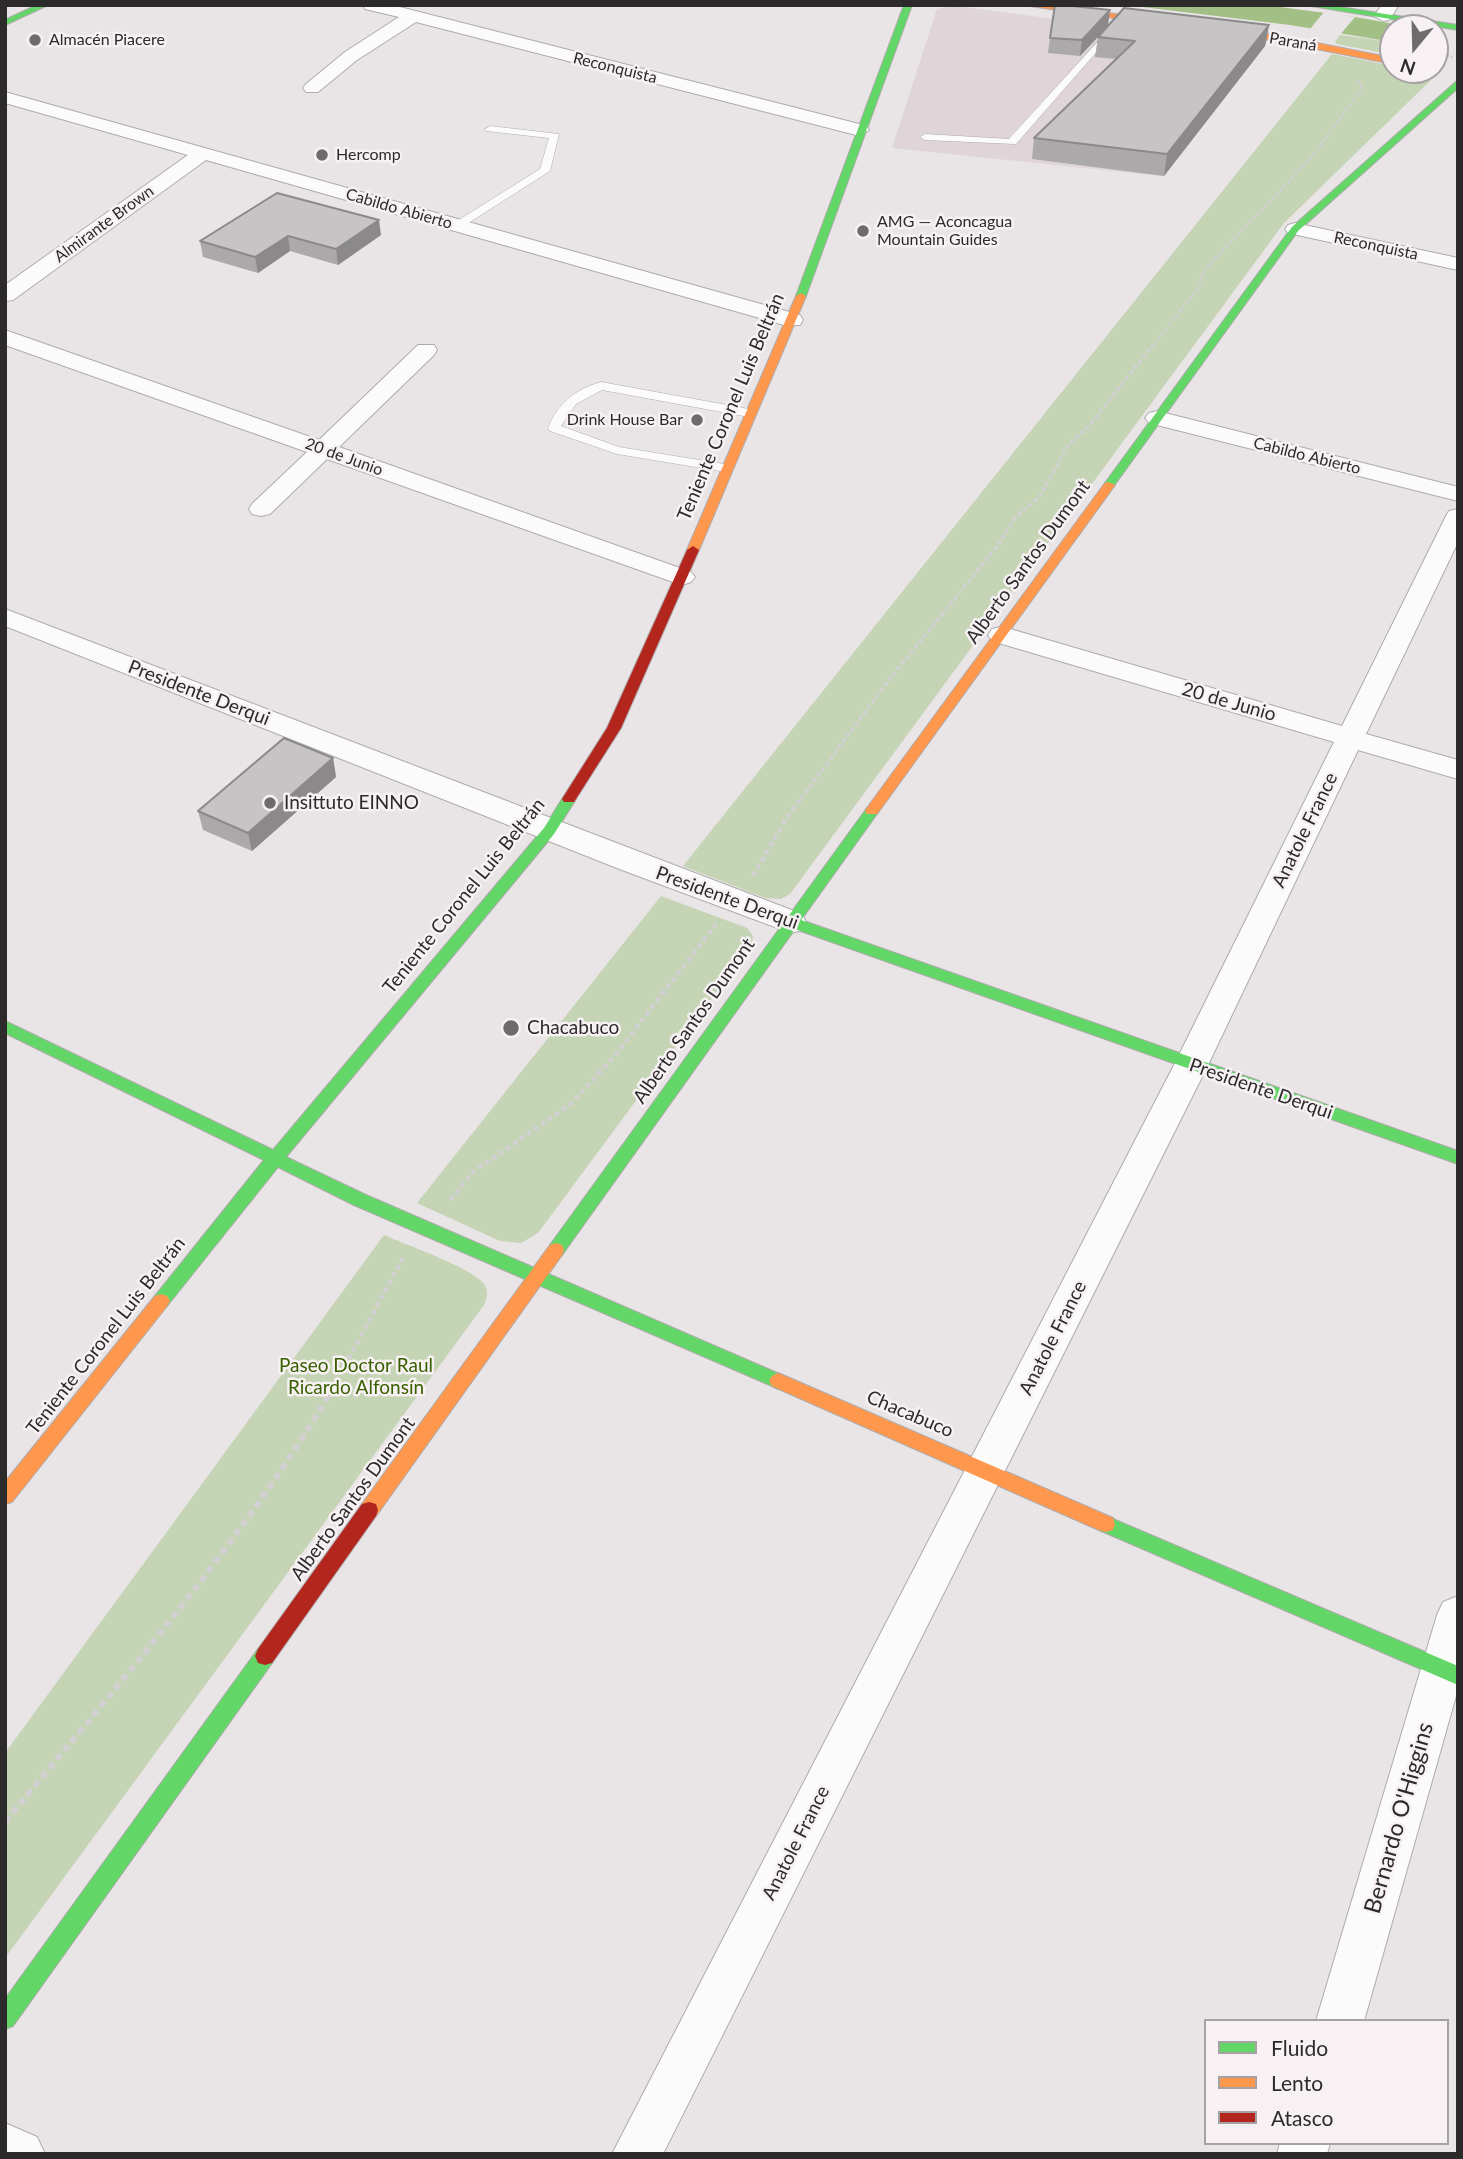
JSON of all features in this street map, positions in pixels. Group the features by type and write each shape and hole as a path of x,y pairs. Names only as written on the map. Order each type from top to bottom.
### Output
{"street":[{"path":"5,23 44,5"},
{"name":"Reconquista","path":"371,5 860,130"},
{"path":"312,88 351,56 421,18 456,5"},
{"name":"Teniente Coronel Luis Beltrán","path":"5,1496 275,1157 549,831 614,728 792,320 908,5"},
{"name":"Paraná","path":"1027,5 1281,39 1379,58"},
{"path":"1310,5 1387,11 1458,28"},
{"name":"Alberto Santos Dumont","path":"5,2018 791,922 1295,229 1455,77"},
{"name":"Cabildo Abierto","path":"5,97 792,320"},
{"name":"Almirante Brown","path":"5,295 203,153"},
{"name":"Reconquista","path":"1295,229 1458,264"},
{"name":"20 de Junio","path":"5,337 682,577"},
{"path":"261,509 426,350"},
{"name":"Cabildo Abierto","path":"1157,418 1458,494"},
{"name":"Anatole France","path":"637,2154 1191,1065 1458,516"},
{"name":"Presidente Derqui","path":"5,617 549,831 791,922 1458,1158"},
{"name":"20 de Junio","path":"1001,635 1458,770"},
{"name":"Chacabuco","path":"5,1026 360,1200 1450,1672"},
{"name":"Bernardo O'Higgins","path":"1341,2019 1450,1672 1458,1615"},
{"path":"5,2148 20,2154"}],"lane":[{"path":"925,137 1012,142 1122,17"},
{"path":"458,225 545,171 555,135 490,129"},
{"path":"726,468 649,457 572,437 554,428 558,416 583,390 600,386 750,413"}],"path":[{"path":"5,1822 195,1593 244,1527 296,1450 361,1338 392,1270 473,1172 571,1104 617,1054 735,901 786,820 885,685 998,545 1015,518 1040,496 1069,444 1089,426 1177,316 1199,287 1203,271 1310,159 1335,128 1363,89 1357,73 1340,63 1346,52"}],"shaded area":[{"path":"1126,5 1265,5 1355,17 1379,21 1379,40 1290,25"},
{"path":"955,6 1263,46 1161,176 892,148 937,9"}],"green space":[{"path":"1340,35 1379,40 1379,52 1337,44 1335,42"},
{"path":"1332,54 1379,63 1379,84 1427,84 1284,223 790,894 781,899 765,898 683,866"},
{"path":"661,896 747,928 753,936 752,944 538,1233 521,1243 500,1241 417,1203"},
{"name":"Paseo Doctor Raul Ricardo Alfonsín","path":"384,1235 477,1277 487,1289 484,1305 5,1958 5,1753"}],"pier":[{"path":"1324,12 1355,17 1340,35 1310,29"}],"building":[{"path":"1055,5 1110,10 1082,40 1050,38"},
{"path":"1124,8 1269,25 1167,154 1034,138 1135,41 1098,37"},
{"path":"277,193 379,220 336,249 288,236 255,257 200,241"},
{"path":"284,738 333,758 248,833 198,811"}],"traffic: fast":[{"path":"5,23 44,5"},
{"path":"801,296 908,5"},
{"path":"1309,5 1458,28"},
{"path":"1109,485 1295,229 1458,83"},
{"path":"161,1301 245,1195 549,831 569,799"},
{"path":"556,1250 872,811"},
{"path":"791,922 1458,1158"},
{"path":"5,1026 360,1200 778,1381"},
{"path":"1106,1524 1458,1676"},
{"path":"5,2018 265,1656"}],"traffic: slow":[{"path":"1027,5 1281,39 1379,58"},
{"path":"693,550 801,296"},
{"path":"872,811 1109,485"},
{"path":"369,1510 556,1250"},
{"path":"5,1496 161,1301"},
{"path":"778,1381 1106,1524"}],"traffic: jam":[{"path":"569,799 614,728 693,550"},
{"path":"265,1656 369,1510"}],"place":[{"name":"Almacén Piacere","path":"35,40"},
{"name":"Hercomp","path":"322,155"},
{"name":"AMG — Aconcagua Mountain Guides","path":"863,231"},
{"name":"Drink House Bar","path":"697,420"},
{"name":"Insittuto EINNO","path":"270,803"},
{"name":"Chacabuco","path":"511,1028"}]}
